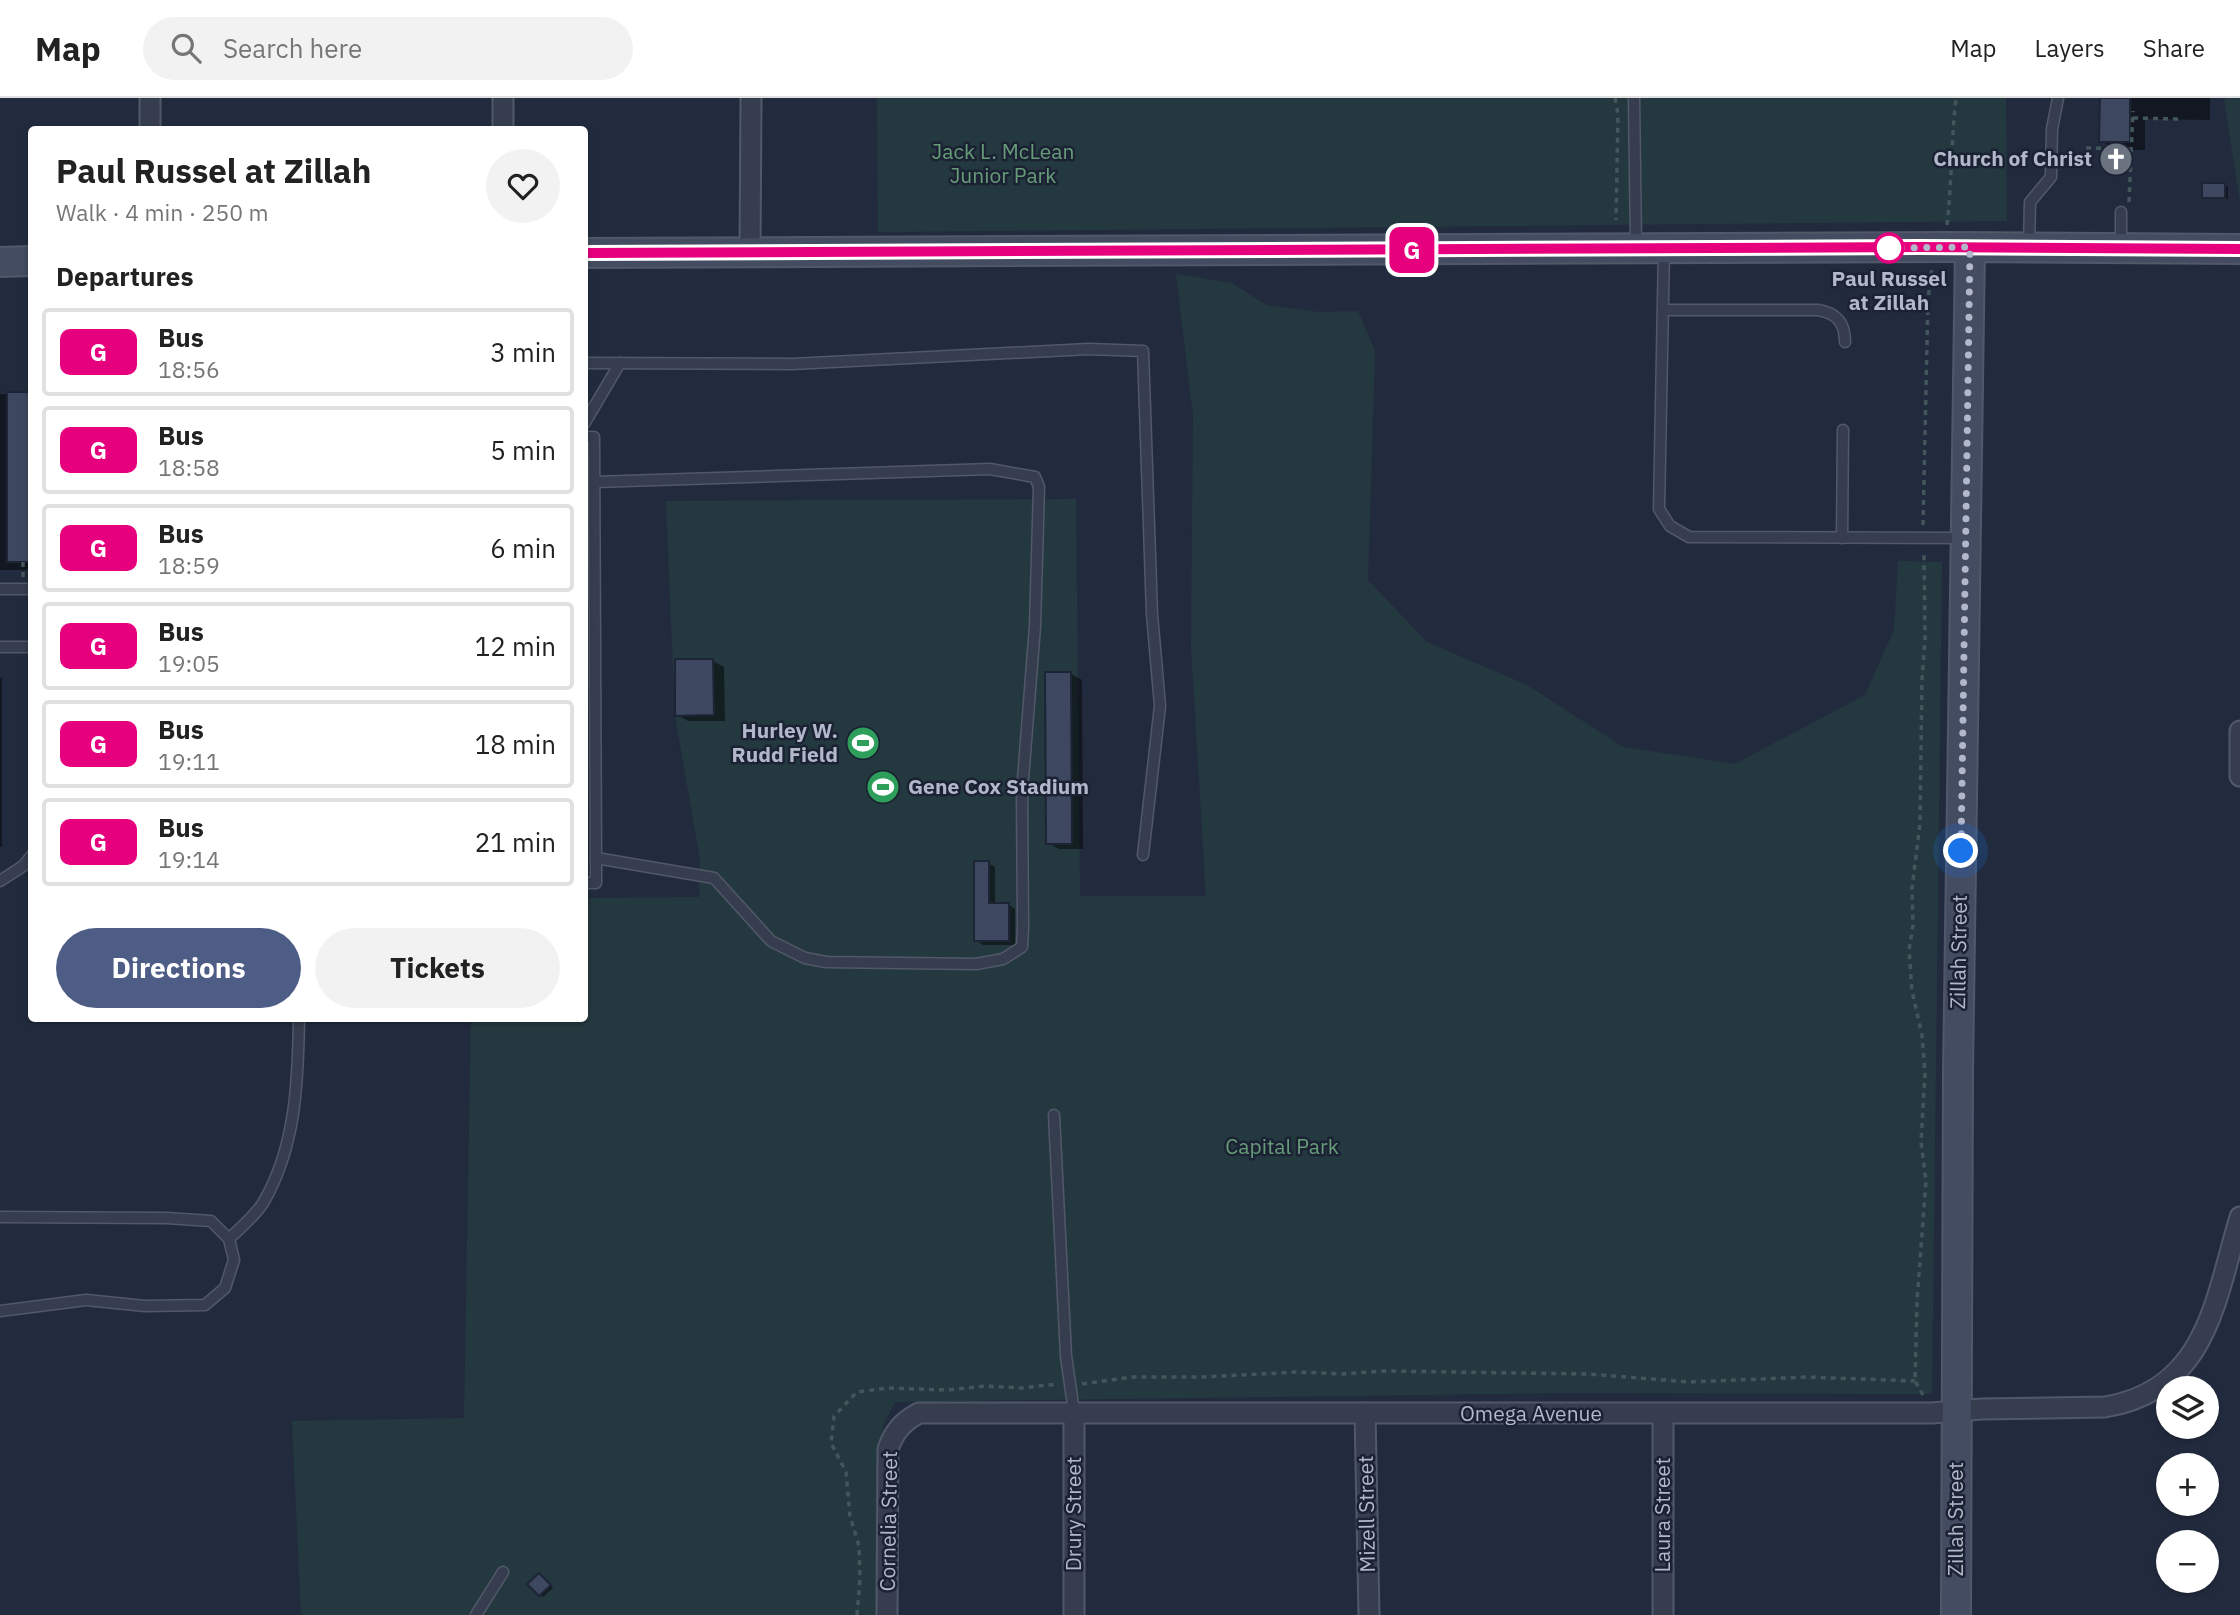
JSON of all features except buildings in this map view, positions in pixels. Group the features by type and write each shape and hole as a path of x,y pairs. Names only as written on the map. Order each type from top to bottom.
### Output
{"street":[{"path":"150,98 150,126"},
{"path":"503,98 503,126"},
{"path":"750,252 751,98"},
{"path":"588,253 1664,249 1958,241 2029,249 2240,249"},
{"name":"Zillah Street","path":"1956,1615 1958,1072 1965,538 1958,241"},
{"path":"0,262 28,261"},
{"path":"2240,731 2240,776"},
{"name":"Omega Avenue","path":"898,1429 919,1413 1956,1412 2125,1404 2165,1384 2187,1363 2201,1340 2240,1217"},
{"name":"Drury Street","path":"1074,1412 1074,1615"},
{"name":"Mizell Street","path":"1365,1413 1369,1615"},
{"name":"Laura Street","path":"1663,1414 1663,1615"},
{"name":"Cornelia Street","path":"887,1615 888,1449 898,1429"}],"lane":[{"path":"1634,98 1636,249"},
{"path":"2029,249 2030,201 2050,177 2052,129 2058,98"},
{"path":"2121,212 2121,249"},
{"path":"1664,249 1659,509 1670,526 1689,537 1965,538"},
{"path":"1663,310 1818,310 1838,317 1845,331 1845,342"},
{"path":"588,363 792,364 1089,349 1143,351 1152,614 1160,706 1143,856"},
{"path":"588,417 620,363"},
{"path":"1842,538 1843,430"},
{"path":"588,438 594,438 590,646 596,858 596,883 588,883"},
{"path":"594,482 990,469 1035,477 1039,487 1035,626 1022,792 1022,947 1003,959 976,964 826,962 805,958 771,941 714,878 596,858"},
{"path":"0,589 28,589"},
{"path":"0,647 28,647"},
{"path":"0,881 28,860"},
{"path":"229,1239 262,1204 288,1146 296,1095 299,1022"},
{"path":"1054,1115 1066,1356 1074,1412"},
{"path":"0,1217 167,1218 211,1221 229,1239 234,1260 225,1288 205,1305 145,1306 86,1300 0,1311"},
{"path":"476,1615 503,1572"}],"path":[{"path":"1615,98 1618,114 1615,220"},
{"path":"1956,98 1951,149 1958,241"},
{"path":"2121,212 2130,200 2133,111"},
{"path":"2133,118 2178,119 2178,116"},
{"path":"2086,148 2132,149"},
{"path":"1915,1381 1917,1301 1926,1181 1921,1142 1924,1074 1922,1035 1912,991 1909,950 1913,925 1912,888 1920,824 1928,299 1932,268"}],"green space":[{"name":"Jack L. McLean Junior Park","path":"877,98 2006,98 2007,221 878,232"},
{"path":"2224,98 2240,98 2240,202"},
{"name":"Capital Park","path":"1176,274 1232,283 1266,305 1319,312 1358,311 1375,351 1368,580 1427,642 1527,685 1623,747 1735,764 1865,695 1894,630 1898,561 1942,562 1932,1394 1560,1393 895,1402 883,1426 880,1615 301,1615 292,1421 464,1418 471,1022 588,1022 588,898 699,897 700,859 675,716 666,501 1076,499 1080,896 1206,896 1191,647 1193,415"}],"bus line":[{"name":"G","path":"588,253 1920,247 2240,249"}],"place":[{"name":"Church of Christ","path":"2116,159"},
{"name":"Paul Russel at Zillah","path":"1889,248"},
{"name":"Hurley W. Rudd Field","path":"863,743"},
{"name":"Gene Cox Stadium","path":"883,787"}],"route":[{"path":"1889,248 1970,247 1961,851"}]}
